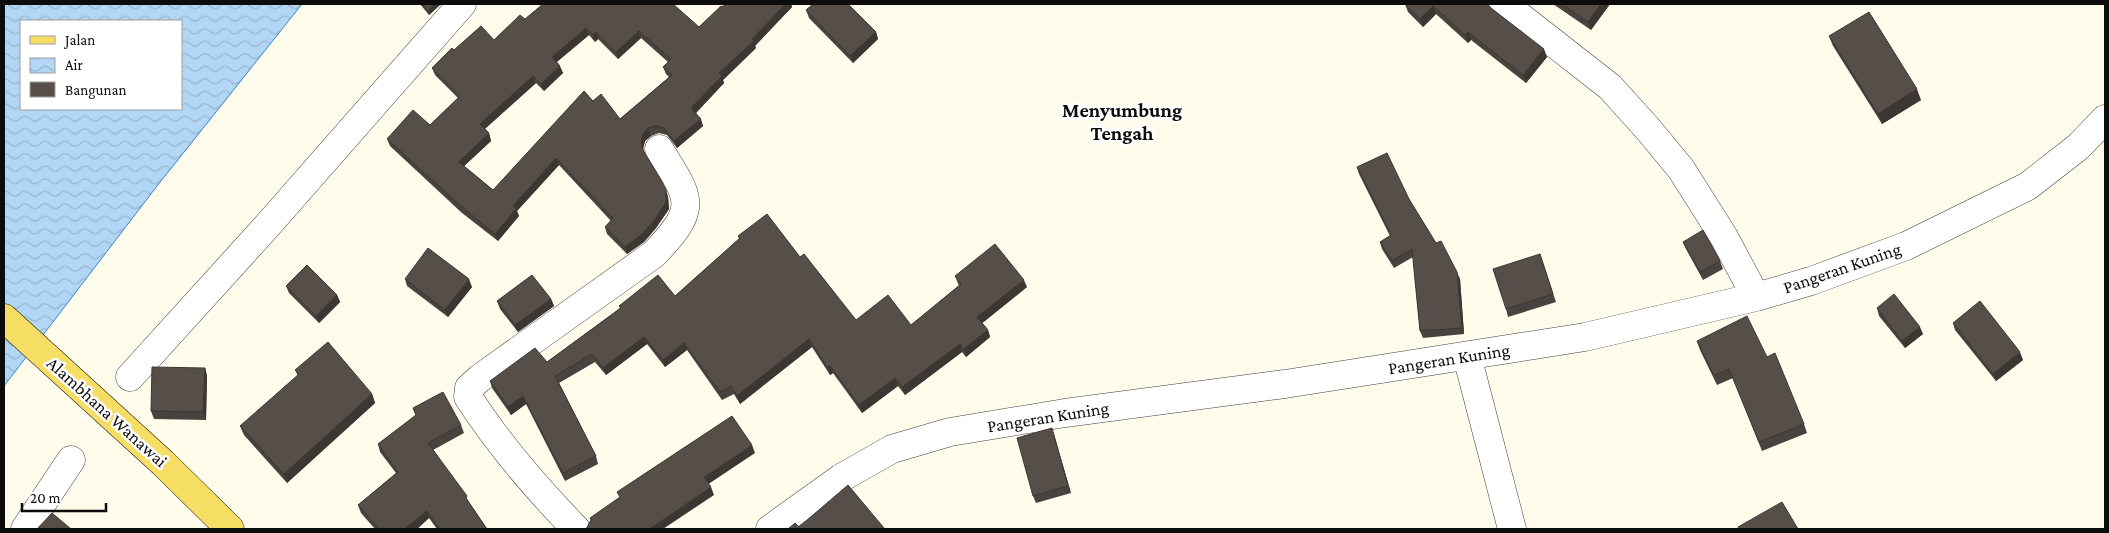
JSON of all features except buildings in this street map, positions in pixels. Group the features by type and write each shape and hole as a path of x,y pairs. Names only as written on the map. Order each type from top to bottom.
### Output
{"main road":[{"name":"Alambhana Wanawai","path":"4,318 163,463 230,529"}],"street":[{"path":"130,377 268,226 462,4"},
{"path":"1504,4 1610,87 1648,129 1681,169 1724,237 1756,297"},
{"name":"Pangeran Kuning","path":"770,529 841,478 892,449 950,432 1065,413 1285,384 1586,337 1756,297 1811,281 1906,246 2028,186 2078,147 2105,119"},
{"path":"576,529 544,496 504,449 468,397 469,388 480,378 654,254 672,235 687,205 683,189 659,149"},
{"path":"1467,356 1512,529"},
{"path":"25,529 71,460"}],"water":[{"path":"4,4 302,4 157,186 4,386"}],"district":[{"name":"Menyumbung Tengah","path":"1122,122"}]}
